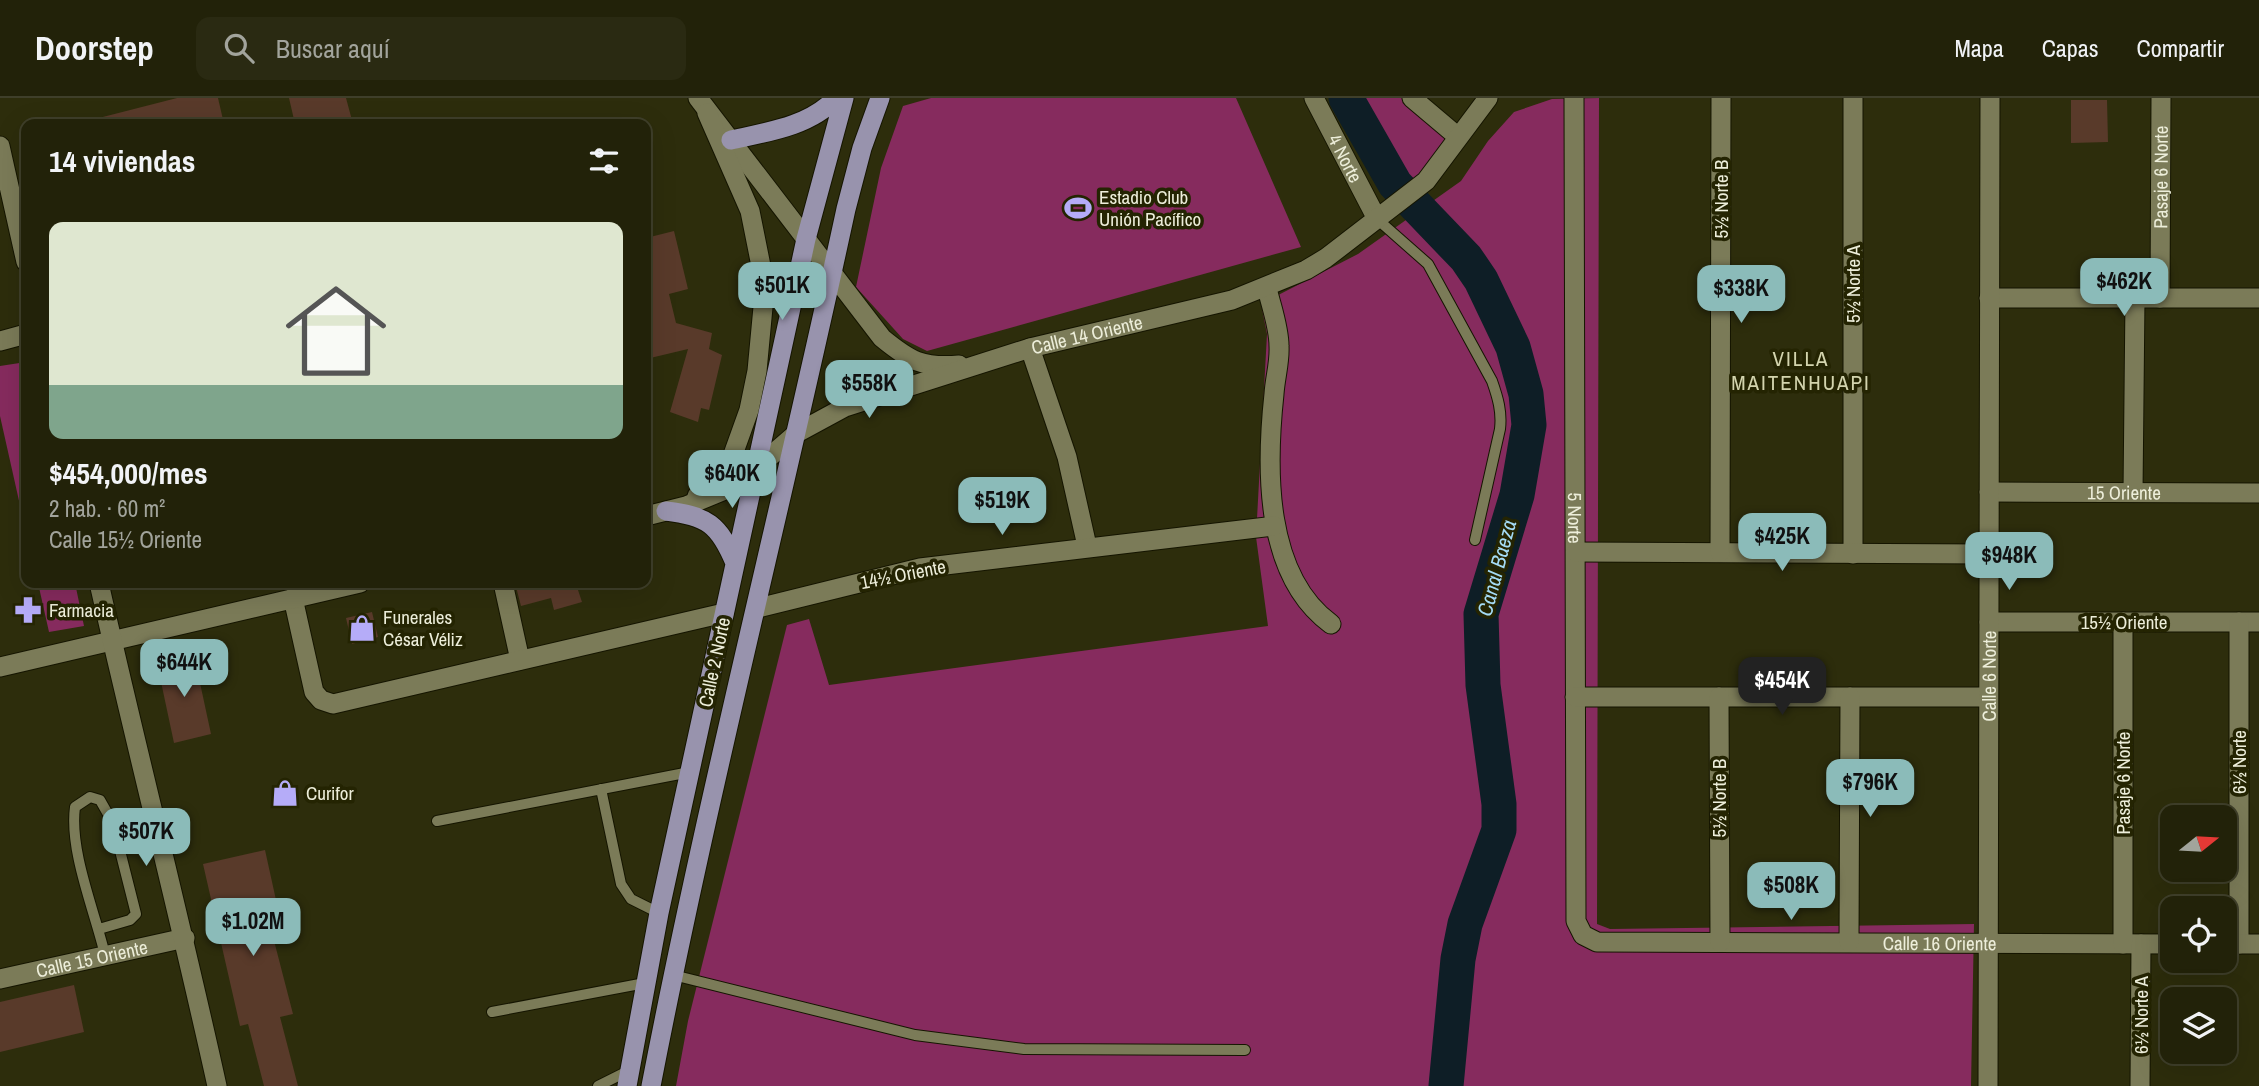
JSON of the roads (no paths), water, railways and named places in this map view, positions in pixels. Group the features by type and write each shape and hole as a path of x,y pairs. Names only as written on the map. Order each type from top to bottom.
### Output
{"main road":[{"path":"731,140 810,119 824,111 836,98"},
{"name":"Calle 2 Norte","path":"629,1078 659,913 806,239 824,160 844,98"},
{"name":"Calle 2 Norte","path":"652,1086 673,975 853,179 880,98"},
{"path":"666,511 695,514 707,520 727,545 735,563"}],"street":[{"name":"4 Norte","path":"1314,98 1377,219"},
{"path":"1412,98 1457,136"},
{"name":"Calle 14 Oriente","path":"651,515 686,506 729,490 755,473 797,433 845,407 1030,348 1232,300 1267,288 1326,258 1426,181 1488,98"},
{"name":"5 Norte","path":"1574,98 1576,921 1583,935"},
{"name":"5½ Norte B","path":"1720,552 1721,98"},
{"name":"5½ Norte A","path":"1853,98 1853,554"},
{"name":"Calle 6 Norte","path":"1987,1086 1990,98"},
{"name":"Pasaje 6 Norte","path":"2160,298 2161,98"},
{"path":"702,106 882,338 912,361 943,366 977,363"},
{"path":"686,506 723,475 730,463 752,397 765,286 750,211 702,106"},
{"path":"0,146 21,240"},
{"path":"1267,288 1279,342 1266,527 1313,611 1331,624"},
{"path":"1989,298 2259,298"},
{"path":"2133,492 2135,298"},
{"path":"0,341 21,335"},
{"path":"1030,348 1067,457 1087,546"},
{"name":"15 Oriente","path":"1989,492 2259,493"},
{"name":"14½ Oriente","path":"758,608 920,568 1087,546 1266,527"},
{"path":"1576,551 1989,554"},
{"path":"100,588 110,641 185,938 217,1086"},
{"path":"0,667 338,588"},
{"path":"503,588 520,660"},
{"path":"293,598 313,687 321,700 339,704 724,613"},
{"name":"15½ Oriente","path":"1989,622 2259,622"},
{"name":"Pasaje 6 Norte","path":"2123,622 2132,944"},
{"name":"6½ Norte","path":"2239,622 2241,944"},
{"path":"1850,696 1850,942"},
{"path":"1575,697 1988,697"},
{"name":"5½ Norte B","path":"1719,697 1720,942"},
{"name":"Calle 16 Oriente","path":"1583,935 1597,942 2160,944"},
{"name":"Calle 15 Oriente","path":"0,979 185,938"},
{"name":"6½ Norte A","path":"2132,944 2140,1086"}],"lane":[{"path":"1377,219 1428,264 1492,381 1498,398 1502,414 1500,429 1475,540"},
{"path":"437,821 690,772"},
{"path":"601,789 621,884 631,899 659,913"},
{"path":"99,929 130,920 136,914 113,823 100,800 90,797 75,807 74,828 105,956"},
{"path":"673,975 915,1035 1024,1049 1245,1050"},
{"path":"492,1012 645,983"},
{"path":"598,1086 629,1078"}],"waterway":[{"name":"Canal Baeza","path":"1346,98 1395,184 1466,258 1481,280 1513,347 1526,394 1529,425 1517,495 1481,614 1483,685 1499,804 1499,830 1465,924 1458,959 1446,1086"}],"place":[{"name":"Estadio Club Unión Pacífico","path":"1078,208"},
{"name":"Farmacia","path":"28,610"},
{"name":"Funerales César Véliz","path":"362,628"},
{"name":"Curifor","path":"285,793"}],"district":[{"name":"VILLA MAITENHUAPI","path":"1801,371"}]}
